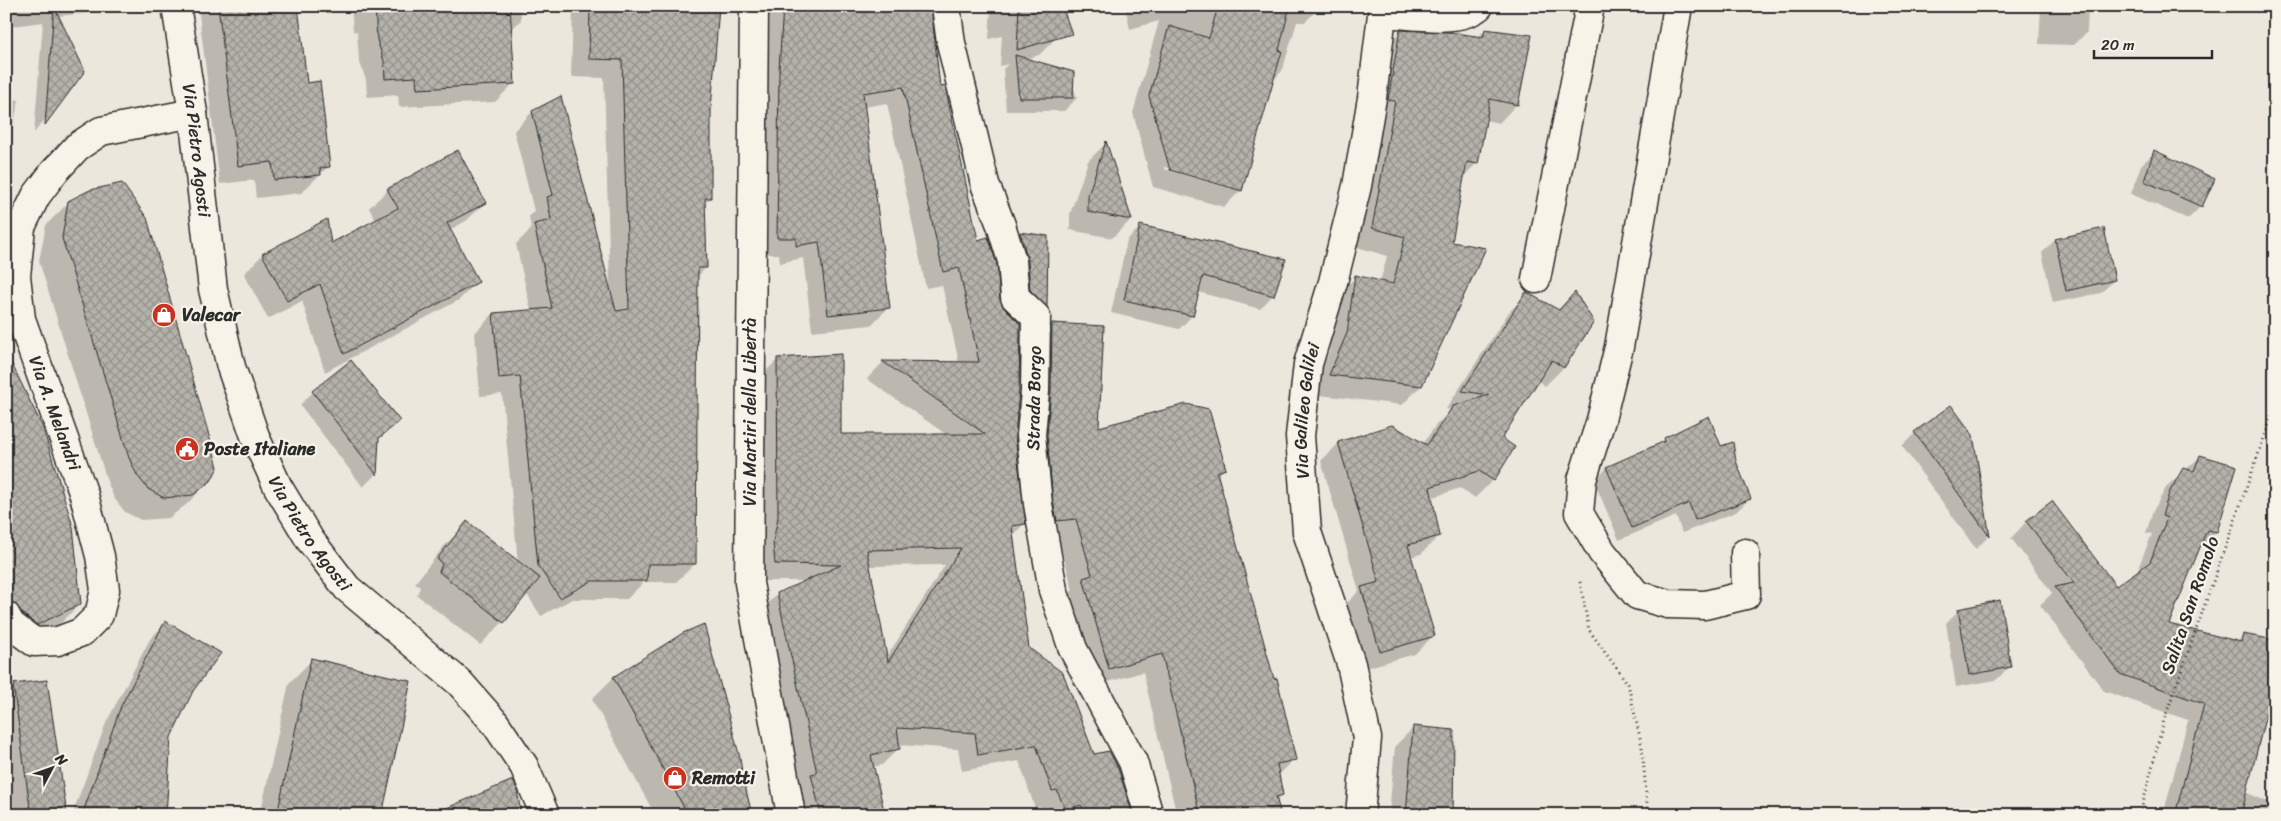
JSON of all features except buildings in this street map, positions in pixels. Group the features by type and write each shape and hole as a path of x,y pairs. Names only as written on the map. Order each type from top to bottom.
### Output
{"street":[{"name":"Via Pietro Agosti","path":"176,6 193,113 213,289 231,367 256,439 278,487 310,540 347,588 460,683 495,722 524,766 546,815"},
{"name":"Via Martiri della Libertà","path":"754,6 749,583 791,815"},
{"name":"Strada Borgo","path":"946,6 951,43 985,184 1001,225 1012,261 1015,297 1036,317 1035,391 1030,435 1042,530 1055,599 1072,649 1133,762 1149,815"},
{"path":"1383,10 1455,17 1475,10 1479,6"},
{"path":"1536,279 1590,6"},
{"path":"1678,6 1619,348 1601,420 1582,480 1580,513 1602,552 1637,594 1668,604 1705,605 1746,595 1745,553"},
{"name":"Via Galileo Galilei","path":"1360,815 1367,738 1351,664 1307,532 1300,436 1308,364 1334,282 1357,186 1383,10"},
{"name":"Via A. Melandri","path":"6,616 11,625 34,642 58,641 82,632 99,615 105,590 100,556 84,495 21,319 16,276 21,227 36,196 77,146 101,131 193,113"}],"path":[{"name":"Salita San Romolo","path":"2140,815 2164,720 2275,407"},
{"path":"1595,539 1580,578 1588,630 1628,684 1642,747 1648,815"}],"place":[{"name":"Valecar","path":"164,315"},
{"name":"Poste Italiane","path":"187,449"},
{"name":"Remotti","path":"675,778"}]}
